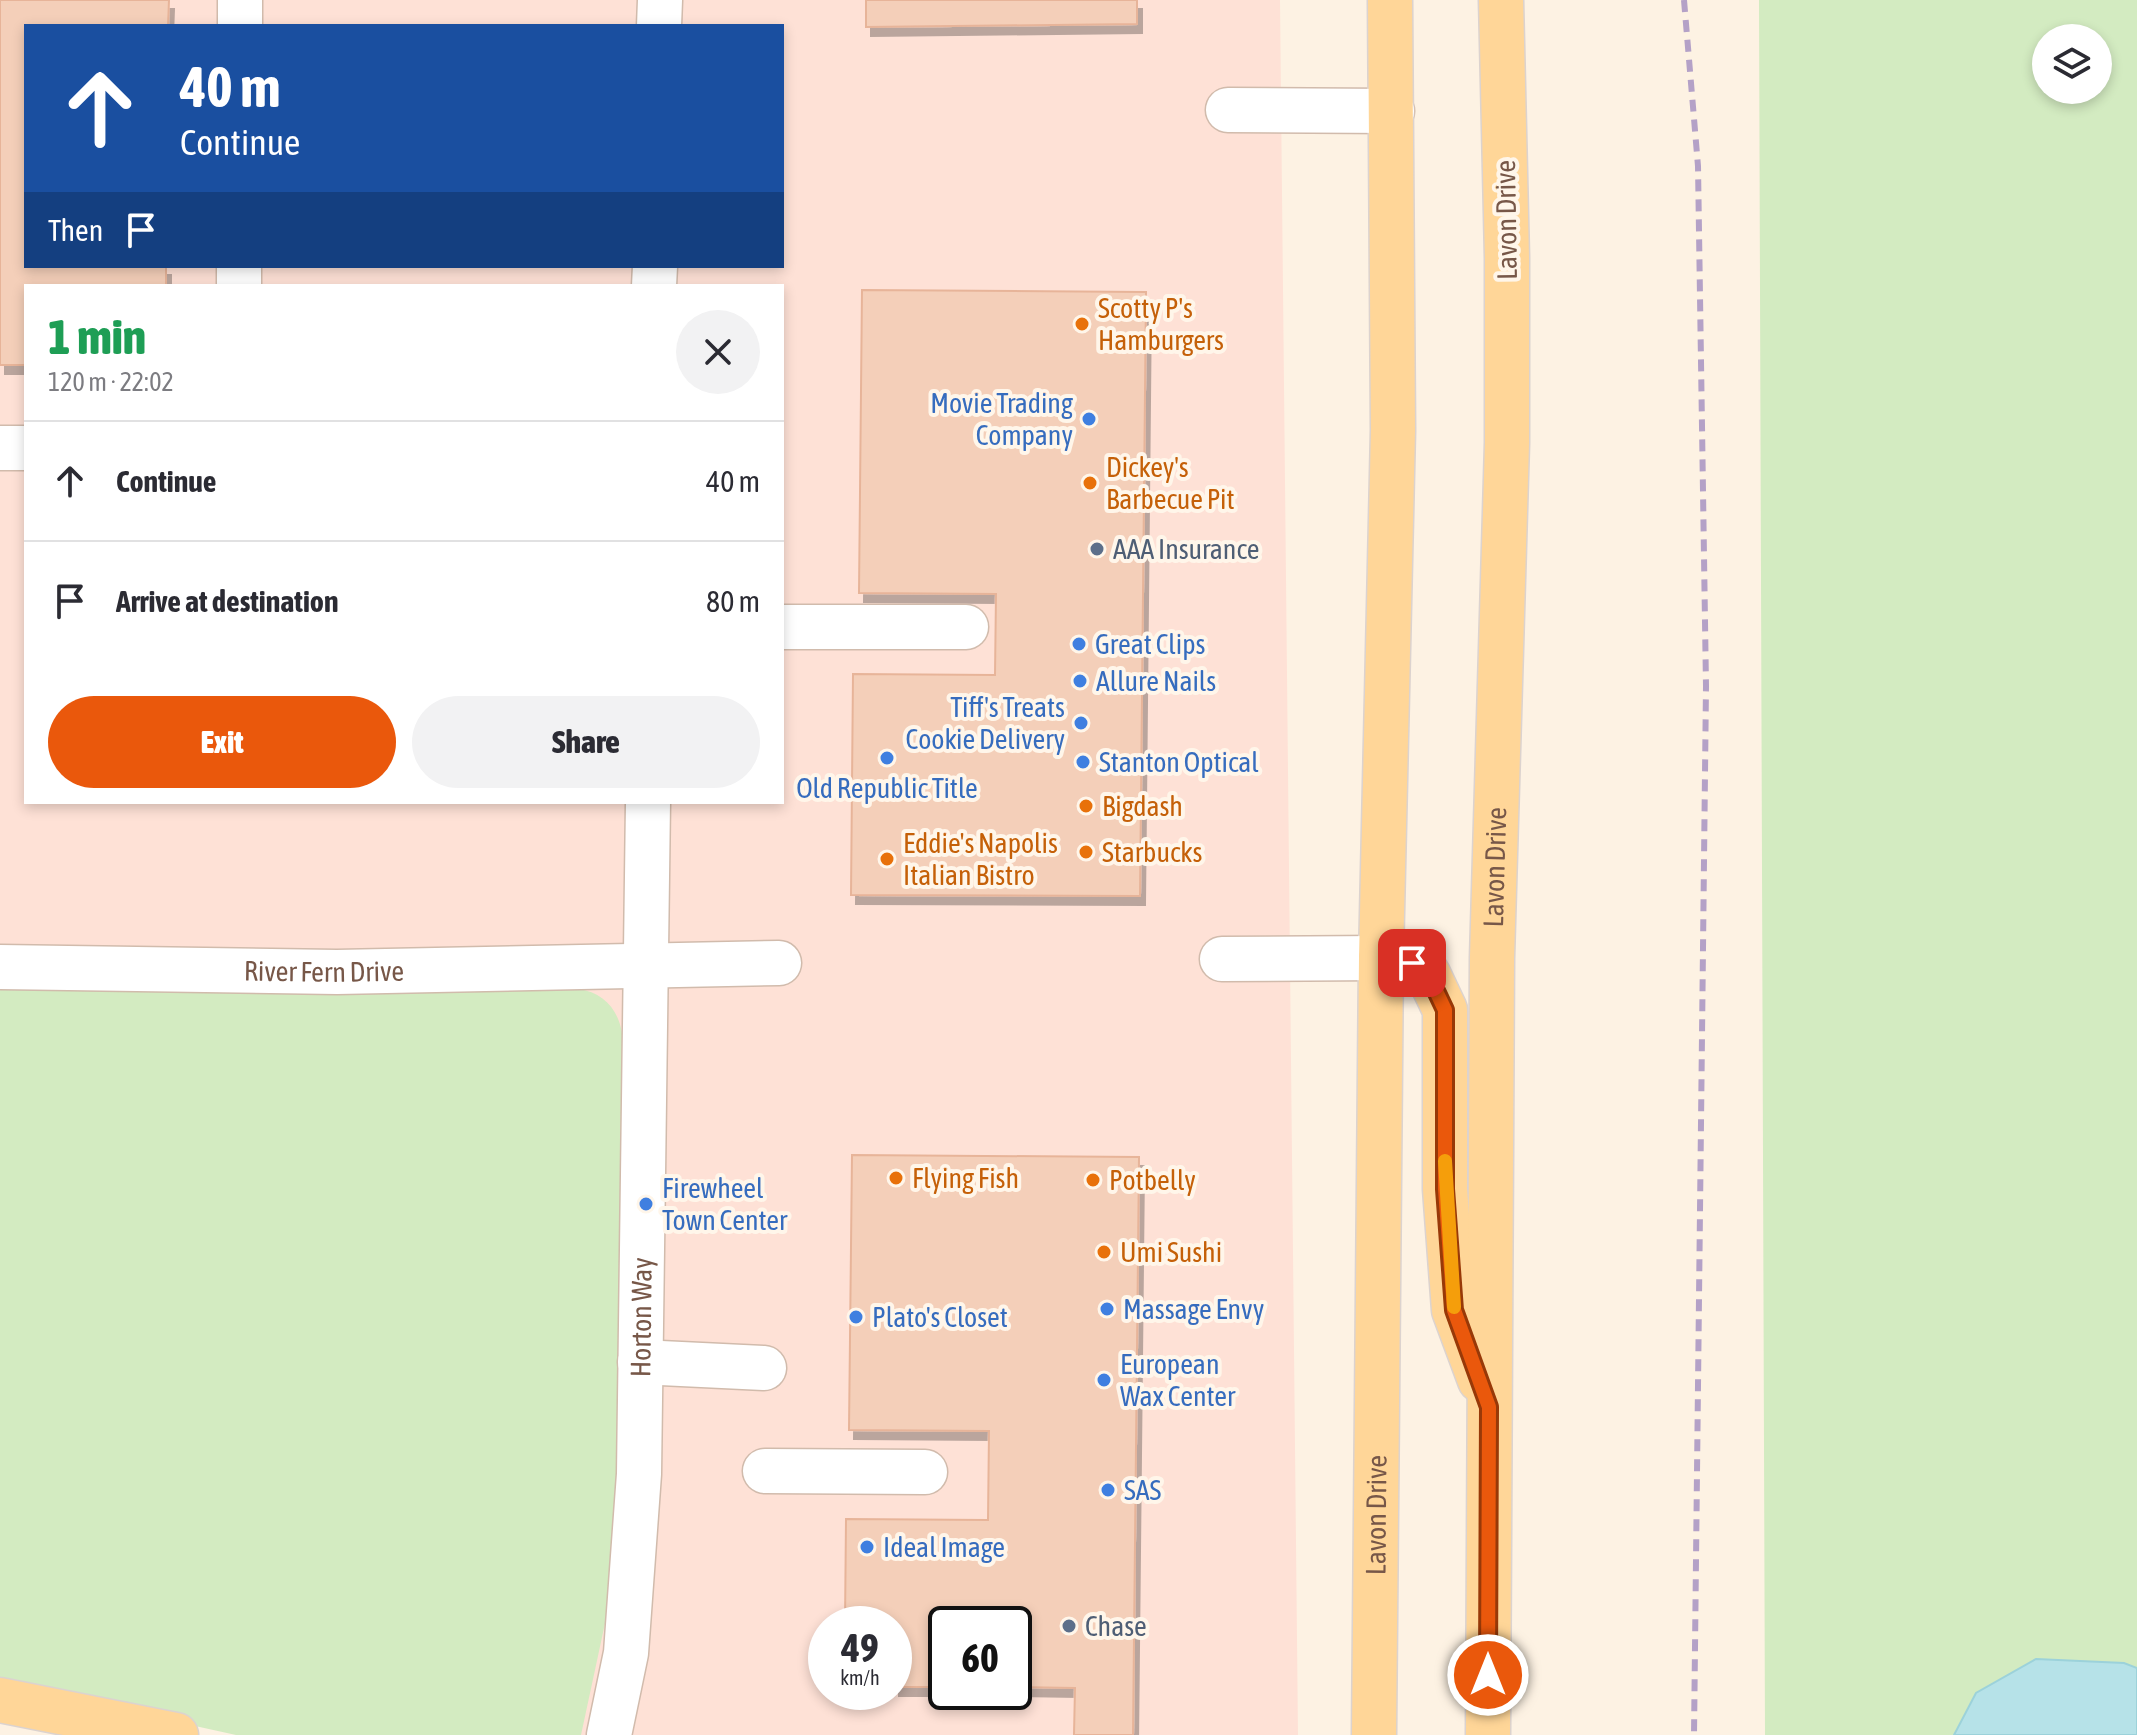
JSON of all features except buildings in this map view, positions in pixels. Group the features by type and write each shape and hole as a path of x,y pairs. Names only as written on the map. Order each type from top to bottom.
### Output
{"main road":[{"name":"Lavon Drive","path":"1374,1735 1381,958 1393,430 1390,0"},
{"name":"Lavon Drive","path":"1488,1735 1492,958 1507,443 1507,258 1501,0"},
{"path":"1381,958 1412,963 1428,974 1445,1010 1445,1189 1454,1310 1489,1407"},
{"path":"0,1700 176,1735"}],"street":[{"path":"240,0 240,24"},
{"path":"659,24 660,0"},
{"path":"1228,110 1392,111"},
{"path":"0,448 24,448"},
{"path":"784,627 966,627"},
{"name":"Horton Way","path":"609,1735 626,1653 635,1552 648,804"},
{"path":"1222,959 1381,958"},
{"name":"River Fern Drive","path":"0,967 337,972 779,963"},
{"path":"640,1362 764,1368"},
{"path":"765,1471 925,1472"}],"shaded area":[{"name":"Firewheel Town Center","path":"0,0 1280,0 1298,1735 453,1735 0,1606"}],"green space":[{"path":"1759,0 2137,0 2137,1735 1765,1735"},
{"path":"0,983 578,989 602,998 613,1009 622,1033 618,1516 610,1600 581,1735 236,1735 0,1683"}],"water":[{"path":"2036,1659 2124,1663 2137,1668 2137,1735 1954,1735 1976,1693"}],"railway":[{"path":"1684,0 1698,166 1706,686 1694,1735"}],"slow traffic":[{"path":"1445,1161 1454,1307"}],"place":[{"name":"Scotty P's Hamburgers","path":"1082,324"},
{"name":"Movie Trading Company","path":"1089,419"},
{"name":"Dickey's Barbecue Pit","path":"1090,483"},
{"name":"AAA Insurance","path":"1097,549"},
{"name":"Great Clips","path":"1079,644"},
{"name":"Allure Nails","path":"1080,681"},
{"name":"Tiff's Treats Cookie Delivery","path":"1081,723"},
{"name":"Old Republic Title","path":"887,758"},
{"name":"Stanton Optical","path":"1083,762"},
{"name":"Bigdash","path":"1086,806"},
{"name":"Starbucks","path":"1086,852"},
{"name":"Eddie's Napolis Italian Bistro","path":"887,859"},
{"name":"Flying Fish","path":"896,1178"},
{"name":"Potbelly","path":"1093,1180"},
{"name":"Firewheel Town Center","path":"646,1204"},
{"name":"Umi Sushi","path":"1104,1252"},
{"name":"Massage Envy","path":"1107,1309"},
{"name":"Plato's Closet","path":"856,1317"},
{"name":"European Wax Center","path":"1104,1380"},
{"name":"SAS","path":"1108,1490"},
{"name":"Ideal Image","path":"867,1547"},
{"name":"Chase","path":"1069,1626"}],"route":[{"path":"1412,963 1428,974 1445,1010 1445,1189 1454,1310 1489,1407 1488,1675"}]}
